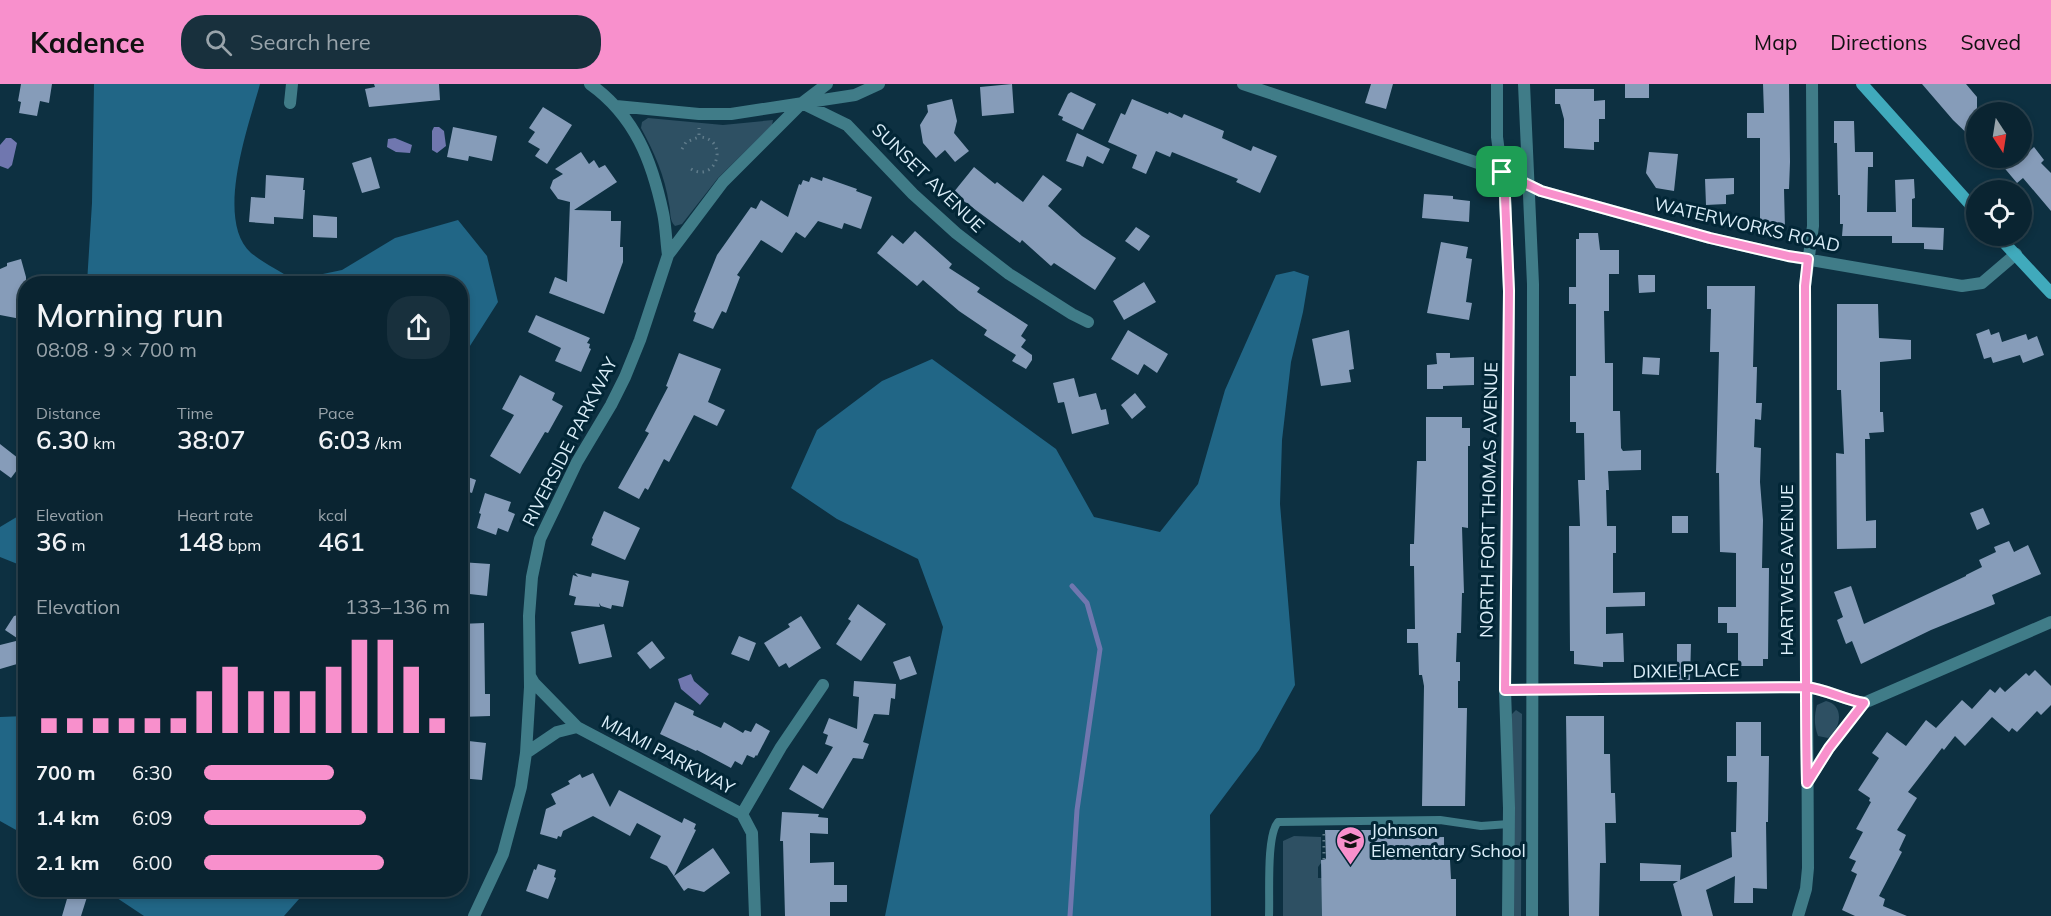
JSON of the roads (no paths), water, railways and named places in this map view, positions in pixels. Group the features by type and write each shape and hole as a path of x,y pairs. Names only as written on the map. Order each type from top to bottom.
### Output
{"main road":[{"path":"1862,84 1966,200"},
{"path":"2008,246 2051,293"}],"street":[{"path":"290,103 292,84"},
{"path":"590,84 616,106 639,141 651,168 663,216 668,255"},
{"name":"RIVERSIDE PARKWAY","path":"474,916 503,854 521,787 526,753 530,676 529,616 532,577 540,539 578,462 625,377 640,340 668,255 723,182 802,103 827,84"},
{"path":"616,106 699,114 731,114 855,95 879,84"},
{"name":"WATERWORKS ROAD","path":"1243,84 1502,172 1541,191 1702,236 1788,256 1962,286 1982,283 2016,254"},
{"name":"NORTH FORT THOMAS AVENUE","path":"1497,84 1497,137 1505,197 1509,291 1505,690 1509,825 1508,916"},
{"path":"1524,84 1533,284 1532,916"},
{"name":"HARTWEG AVENUE","path":"1798,916 1804,898 1808,868 1805,286 1813,226 1812,84"},
{"name":"SUNSET AVENUE","path":"802,103 847,125 914,194 956,233 1009,274 1088,322"},
{"path":"1807,783 1829,748 1864,703 2051,622"},
{"name":"MIAMI PARKWAY","path":"530,676 534,683 577,727 742,814 752,833 755,916"},
{"name":"MIAMI PARKWAY","path":"742,814 781,747 822,685"},
{"name":"DIXIE PLACE","path":"1505,690 1806,687 1864,703"},
{"name":"MIAMI PARKWAY","path":"526,753 557,732 577,727"}],"lane":[{"path":"1269,916 1271,839 1278,822 1440,820 1480,826 1509,825"}],"waterway":[{"path":"1070,916 1077,810 1100,649 1087,603 1072,586"}],"place":[{"name":"Johnson Elementary School","path":"1350,866"}]}
